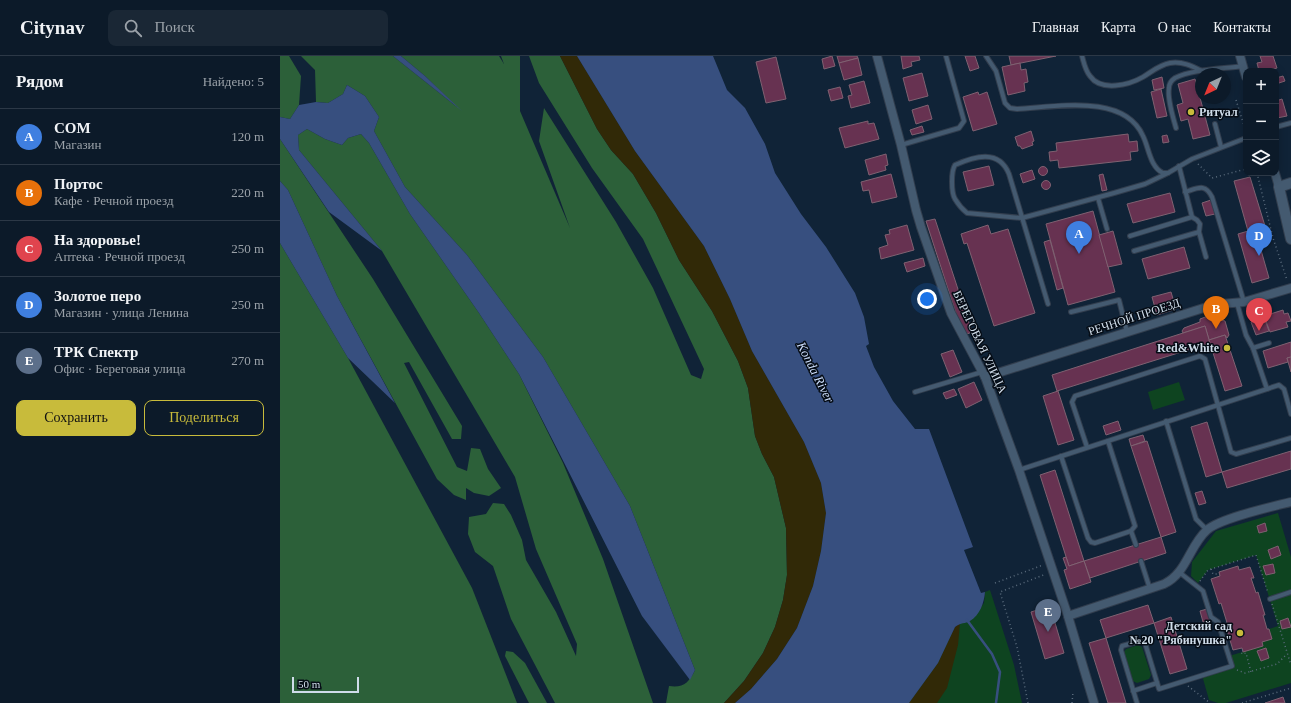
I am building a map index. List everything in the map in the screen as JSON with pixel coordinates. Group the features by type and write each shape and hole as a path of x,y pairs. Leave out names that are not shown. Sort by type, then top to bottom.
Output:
{"main road":[{"path":"1291,183 1279,186 1291,239"}],"street":[{"name":"БЕРЕГОВАЯ УЛИЦА","path":"877,56 902,145 916,210 923,234 951,313 984,375 1019,470 1068,616 1094,703"},
{"path":"1240,56 1243,66"},
{"path":"1276,176 1279,186"},
{"name":"РЕЧНОЙ ПРОЕЗД","path":"984,375 1210,306 1240,303 1291,288"},
{"path":"1068,616 1172,581 1180,572 1194,546 1213,525 1291,502"}],"lane":[{"path":"902,145 959,128 963,124 964,121 946,56"},
{"path":"986,56 996,71 1006,103 1010,108 1017,109 1076,106 1102,107 1114,110 1126,116 1136,125 1143,135 1155,166 1160,172 1168,173"},
{"path":"1082,56 1086,70 1090,77 1104,85 1119,85 1131,81 1144,76 1161,65 1170,63 1186,64 1195,68"},
{"path":"1230,68 1243,66"},
{"path":"1176,128 1168,95 1168,89 1174,78 1195,73"},
{"path":"1279,126 1291,123"},
{"path":"1215,124 1222,147"},
{"path":"1048,304 1022,218 1009,174 1007,169 998,160 989,156 984,156 955,165 952,172 953,193 962,209 967,213 1022,218 1145,184 1168,173 1192,158 1243,139"},
{"path":"1179,166 1192,217"},
{"path":"1186,192 1206,188 1212,197 1240,303 1246,335 1253,348 1267,389"},
{"path":"1098,198 1107,229"},
{"path":"1130,236 1192,217 1198,220 1200,224 1199,232 1206,257"},
{"path":"1134,251 1199,232"},
{"path":"1071,312 1119,300 1127,332"},
{"path":"1253,348 1269,343"},
{"path":"1087,447 1072,402 1075,396 1200,356 1205,359 1231,452 1236,454 1291,438"},
{"path":"915,392 984,375"},
{"path":"1019,470 1279,385 1284,389 1291,414"},
{"path":"1166,421 1196,519 1207,530"},
{"path":"1061,456 1088,538 1091,542 1095,543 1131,531 1135,526 1108,441"},
{"path":"1131,531 1136,545"},
{"path":"1141,561 1150,589"},
{"path":"1137,703 1120,650 1122,646 1140,641 1145,643 1159,689 1232,666 1218,622 1212,617 1203,591 1180,572"},
{"path":"1270,599 1291,592"},
{"path":"1133,691 1157,683"}],"path":[{"path":"1236,100 1243,122"},
{"path":"1192,158 1212,178 1243,170"},
{"path":"1258,176 1274,238 1291,288"},
{"path":"1196,585 1208,570 1256,555 1291,666"},
{"path":"995,583 1050,562"},
{"path":"1211,569 1213,574 1219,574"},
{"path":"1028,703 1017,647 1000,592 1053,571"},
{"path":"1243,650 1241,650 1242,654 1246,653 1251,672"},
{"path":"1232,666 1233,668 1244,673 1251,672 1277,664 1287,654"},
{"path":"1185,681 1186,685 1210,703"},
{"path":"1242,703 1291,688"},
{"path":"1072,703 1073,692"}],"green space":[{"path":"280,56 289,56 301,76 299,105 290,119 280,117"},
{"path":"301,56 393,56 457,107 425,76 401,56 499,56 504,64 501,56 520,56 520,111 570,228 539,141 544,108 616,222 653,288 691,375 701,379 704,369 643,239 592,168 539,83 529,56 560,56 597,129 611,150 633,174 656,213 679,260 712,311 738,361 748,388 755,436 762,454 774,477 786,528 787,575 783,600 775,627 763,653 744,681 724,703 666,703 669,686 685,684 695,670 630,506 543,357 467,255 405,187 374,131 379,117 365,96 347,85 343,94 328,103 316,102 315,70"},
{"path":"307,129 325,139 342,145 348,138 361,134 369,143 410,214 479,313 519,374 563,463 603,559 653,703 555,703 511,619 493,566 475,552 468,534 469,517 486,514 493,503 504,504 511,515 522,540 526,560 556,612 576,656 577,644 536,549 515,477 382,251 299,150 298,135"},
{"path":"280,139 373,279 462,426 461,439 452,439 409,362 404,363 457,467 467,471 471,448 480,449 488,469 501,488 489,496 474,493 466,488 466,500 454,495 437,479 337,296 288,190 280,181"},
{"path":"280,243 348,358 472,588 517,703 280,703"},
{"path":"1179,382 1185,400 1153,410 1148,392"},
{"path":"1278,513 1291,557 1291,683 1226,703 1218,703 1209,700 1202,675 1231,666 1229,656 1263,646 1262,642 1272,638 1269,629 1278,626 1256,555 1208,570 1198,583 1191,576 1192,562 1216,531"},
{"path":"990,590 1014,665 1022,703 909,703 938,663 951,635 960,623 969,622 984,603 985,592"},
{"path":"1138,645 1142,647 1151,675 1149,679 1137,683 1133,681 1124,652 1126,649"},
{"path":"506,651 513,652 525,663 547,703 529,703 505,656"}],"sand":[{"path":"560,56 577,56 635,151 704,246 730,299 752,351 804,442 821,483 826,513 821,551 813,586 797,628 777,659 751,689 735,703 724,703 744,681 763,653 775,627 783,600 787,575 786,528 774,477 762,454 755,436 748,388 738,361 712,311 679,260 656,213 633,174 611,150 597,129"},
{"path":"960,623 958,645 947,688 937,703 909,703 938,663 955,627"}],"water":[{"path":"393,56 401,56 425,76 462,111"},
{"name":"Konda River","path":"577,56 713,56 727,90 745,108 765,144 775,173 801,214 826,247 855,293 864,317 869,344 866,346 874,367 893,401 915,429 929,429 973,547 964,550 981,593 985,592 984,600 979,612 970,621 959,624 955,627 938,663 909,703 735,703 751,689 777,659 797,628 813,586 821,551 826,513 821,483 804,442 752,351 730,299 704,246 635,151"},
{"path":"347,85 365,96 379,117 374,131 405,187 467,255 543,357 630,506 695,670 690,680 642,616 519,374 479,313 410,214 369,143 361,134 348,138 342,145 325,139 307,129 298,135 299,150 382,251 329,212 280,139 280,117 290,119 299,105 316,102 328,103 343,94"},
{"path":"280,181 288,190 337,296 395,403 348,358 280,243"}],"building":[{"path":"832,56 835,66 824,69 822,59"},
{"path":"837,56 857,56 858,58 839,63"},
{"path":"901,56 919,56 920,60 911,62 912,66 903,69"},
{"path":"965,56 975,56 979,68 970,71"},
{"path":"1009,56 1056,56 1011,65"},
{"path":"1260,56 1273,56 1277,68 1258,68 1257,63 1262,62"},
{"path":"776,57 786,99 766,103 756,62"},
{"path":"858,58 862,75 844,80 839,63"},
{"path":"1020,63 1021,70 1026,69 1028,82 1024,83 1025,91 1008,95 1002,67"},
{"path":"922,73 928,96 909,101 903,78"},
{"path":"1283,76 1285,81 1279,83 1279,77"},
{"path":"1162,77 1164,88 1154,90 1152,80"},
{"name":"Ритуал","path":"1195,79 1195,104 1202,104 1210,135 1193,139 1188,119 1181,121 1177,105 1183,103 1178,84"},
{"path":"864,81 870,103 851,108 848,96 852,95 849,85"},
{"path":"840,87 843,98 831,101 828,90"},
{"path":"1161,89 1167,116 1157,118 1151,92"},
{"path":"978,92 979,95 987,92 997,124 973,131 963,97"},
{"path":"1282,99 1287,116 1279,118 1279,100"},
{"path":"928,105 932,119 916,124 912,110"},
{"path":"868,121 868,124 874,123 879,139 845,148 839,128"},
{"path":"922,126 924,132 912,135 910,130"},
{"path":"1031,131 1034,141 1032,142 1033,145 1022,149 1018,146 1015,137"},
{"path":"1128,134 1129,142 1137,141 1138,151 1130,152 1131,160 1059,168 1058,160 1050,161 1049,152 1057,151 1056,143"},
{"path":"1167,135 1169,142 1163,143 1162,136"},
{"path":"886,154 888,165 885,166 886,170 869,175 865,160"},
{"path":"989,166 994,185 968,191 963,172"},
{"path":"1043,166 1048,171 1043,176 1038,171"},
{"path":"1032,170 1035,179 1023,183 1020,174"},
{"path":"891,174 897,197 872,203 869,190 863,191 861,182"},
{"path":"1103,174 1107,190 1102,191 1099,175"},
{"path":"1250,177 1265,226 1248,231 1234,181"},
{"path":"1046,180 1051,185 1046,190 1041,185"},
{"path":"1170,193 1175,212 1133,223 1127,204"},
{"path":"1211,200 1215,214 1206,216 1202,203"},
{"path":"1093,211 1115,292 1068,305 1046,224"},
{"path":"935,219 972,332 967,334 960,326 926,221"},
{"path":"907,225 914,250 881,259 879,248 888,245 885,235 890,234 889,230"},
{"path":"988,225 991,234 1008,229 1035,313 994,326 967,243 964,244 961,234"},
{"path":"1255,229 1269,278 1252,283 1238,234"},
{"path":"1113,231 1122,264 1108,267 1099,235"},
{"path":"1050,240 1063,288 1057,290 1044,242"},
{"path":"1184,247 1190,268 1148,279 1142,259"},
{"path":"923,258 925,266 907,272 904,263"},
{"path":"1171,292 1176,309 1157,315 1152,297"},
{"path":"1283,310 1284,314 1288,313 1291,321 1286,322 1288,327 1270,332 1264,316"},
{"path":"1208,316 1225,321 1229,335 1227,338 1225,335 1209,340 1205,326 1183,333 1182,331 1184,328 1200,322 1200,319"},
{"path":"1264,317 1269,331 1256,335 1251,322"},
{"path":"1205,326 1210,343 1057,391 1052,375"},
{"path":"1225,335 1242,386 1225,391 1209,340"},
{"path":"1291,342 1291,357 1287,358 1288,362 1268,368 1263,351"},
{"path":"953,350 962,372 950,377 941,354"},
{"path":"1291,357 1291,372 1287,358"},
{"path":"974,382 982,400 966,408 958,389"},
{"path":"954,389 957,395 946,399 943,393"},
{"path":"1058,391 1074,440 1058,445 1043,396"},
{"path":"1118,421 1121,430 1106,435 1103,426"},
{"path":"1207,422 1222,472 1206,477 1191,427"},
{"path":"1143,435 1145,441 1131,446 1129,439"},
{"path":"1147,441 1176,532 1161,537 1131,446"},
{"path":"1291,451 1291,469 1227,488 1222,472"},
{"path":"1055,470 1084,561 1069,566 1040,475"},
{"path":"1202,491 1206,503 1199,505 1195,493"},
{"path":"1265,523 1267,531 1259,533 1257,526"},
{"path":"1161,537 1166,553 1090,578 1084,561"},
{"path":"1278,546 1281,555 1271,559 1268,550"},
{"path":"1066,557 1069,566 1084,561 1091,582 1070,589 1064,570 1067,569 1063,558"},
{"path":"1273,564 1275,573 1266,575 1263,566"},
{"path":"1238,566 1239,570 1250,567 1254,578 1251,578 1256,593 1258,592 1265,615 1263,615 1267,629 1269,629 1272,639 1262,642 1263,646 1243,652 1242,648 1233,650 1221,603 1219,604 1211,579 1220,576 1219,572"},
{"path":"1148,605 1154,623 1106,638 1100,620"},
{"path":"1050,606 1064,653 1045,659 1031,612"},
{"path":"1207,609 1210,620 1203,622 1200,611"},
{"path":"1171,617 1187,669 1170,674 1154,623"},
{"path":"1288,618 1291,627 1282,629 1280,621"},
{"path":"1106,638 1126,703 1108,703 1089,643"},
{"path":"1266,648 1269,658 1261,661 1257,651"},
{"path":"1283,697 1285,703 1265,703"}],"waterway":[{"path":"967,620 992,654 1000,672 996,703"}],"place":[{"name":"Ритуал","path":"1191,112"},
{"name":"СОМ","path":"1079,254"},
{"name":"Золотое перо","path":"1259,256"},
{"name":"Портос","path":"1216,329"},
{"name":"На здоровье!","path":"1259,331"},
{"name":"Red&White","path":"1227,348"},
{"name":"ТРК Спектр","path":"1048,632"},
{"name":"Детский сад №20 \"Рябинушка\"","path":"1240,633"}]}
